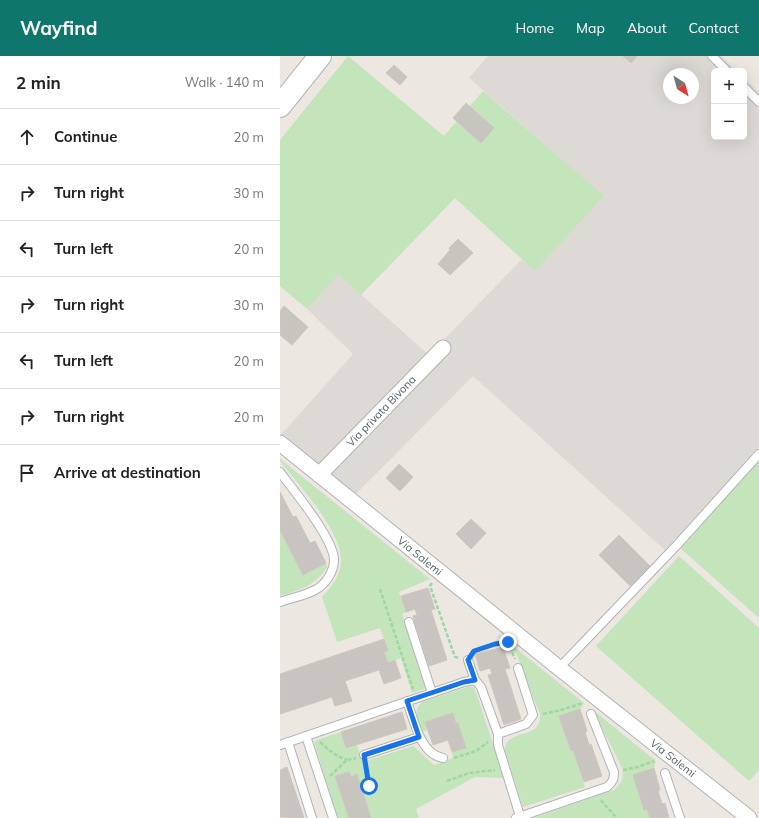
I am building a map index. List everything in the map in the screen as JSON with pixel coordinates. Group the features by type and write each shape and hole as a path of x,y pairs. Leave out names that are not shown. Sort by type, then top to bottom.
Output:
{"street":[{"path":"280,106 320,56"},
{"name":"Via privata Bivona","path":"319,475 443,348"},
{"name":"Via Salemi","path":"280,444 748,818"}],"lane":[{"path":"712,56 724,68"},
{"path":"747,90 759,102"},
{"path":"559,668 677,545 759,454"},
{"path":"280,472 314,518 328,542 334,560 332,570 326,581 316,590 280,602"},
{"path":"409,622 432,693"},
{"path":"468,660 475,680 481,687 498,734 498,745 518,817 611,784 614,778 614,772 591,714"},
{"path":"498,734 526,724 533,715 518,668"},
{"path":"312,818 284,744 407,701 464,682 475,680"},
{"path":"407,701 419,737 435,757 442,758"},
{"path":"306,736 333,818"},
{"path":"364,755 419,737"},
{"path":"665,773 680,818"}],"path":[{"path":"435,580 430,586 455,657 468,660 474,651 509,641 518,668"},
{"path":"380,589 416,698"},
{"path":"533,715 561,710 584,703"},
{"path":"442,758 454,758 476,751 498,734"},
{"path":"306,736 318,740 330,752 338,757 348,760"},
{"path":"321,780 328,778 348,760 364,755 369,786"},
{"path":"614,772 638,767 656,761"},
{"path":"447,781 469,773 505,769"},
{"path":"597,790 604,804 617,818"}],"shaded area":[{"path":"488,56 721,56 734,68 711,68 711,140 747,140 747,81 759,92 759,449 667,552 473,376 354,496 280,436 353,354 307,309 339,275 429,355 522,259 535,271 603,196 469,78"}],"green space":[{"path":"348,56 444,136 483,91 604,196 535,271 455,198 361,295 339,275 307,309 280,286 280,140"},
{"path":"759,456 759,618 679,547"},
{"path":"280,459 430,579 399,592 406,612 402,614 426,688 412,693 401,658 388,663 384,652 388,650 380,628 337,642 322,597 332,586 339,573 341,563 340,551 328,524"},
{"path":"280,530 303,575 326,563 327,567 312,583 301,589 280,596"},
{"path":"679,556 759,628 759,770 749,781 596,646"},
{"path":"513,646 584,703 580,709 559,716 571,751 573,750 585,787 523,807 505,751 507,744 511,739 530,732 535,728 539,723 540,714"},
{"path":"468,687 473,687 476,692 504,778 475,777 416,809 419,818 371,818 357,775 351,777 349,772 335,777 349,818 338,818 314,742 341,732 346,748 357,745 363,762 413,746 434,765 453,758 452,752 466,748 458,723 456,724 453,713 428,730 422,732 417,716 417,709 422,702"},
{"path":"594,711 656,761 654,768 633,775 644,810 647,809 650,818 533,818 614,790 620,783 623,770"}],"building":[{"path":"623,56 637,56 631,63"},
{"path":"394,65 407,77 400,85 386,73"},
{"path":"466,103 494,128 481,143 453,118"},
{"path":"458,239 473,253 450,275 438,264 450,250 449,248"},
{"path":"284,306 308,327 292,345 280,335 280,311"},
{"path":"399,464 413,477 400,491 386,478"},
{"path":"280,492 293,517 296,516 310,543 315,541 326,563 303,575 280,530"},
{"path":"471,519 486,533 471,549 456,534"},
{"path":"619,535 650,566 630,586 599,555"},
{"path":"428,588 435,609 431,610 447,660 429,666 413,616 417,615 415,609 406,612 401,596"},
{"path":"384,639 388,651 384,652 388,663 395,660 401,678 384,684 379,670 345,681 352,701 335,706 332,697 280,714 280,674"},
{"path":"503,647 510,668 505,669 521,719 504,725 488,675 492,674 490,668 480,671 475,654"},
{"path":"580,709 587,731 585,732 589,745 591,744 602,776 584,782 559,716"},
{"path":"402,712 407,729 346,748 341,732"},
{"path":"453,713 456,724 458,723 466,748 452,752 448,740 433,745 425,722"},
{"path":"287,767 304,818 280,817 280,770"},
{"path":"654,768 660,790 658,791 662,804 665,803 669,818 650,818 647,809 644,810 633,775"},
{"path":"349,772 351,777 357,774 371,818 349,818 335,776"}],"route":[{"path":"369,786 364,755 419,737 407,701 464,682 475,680 468,660 474,651 495,644 508,642"}]}
